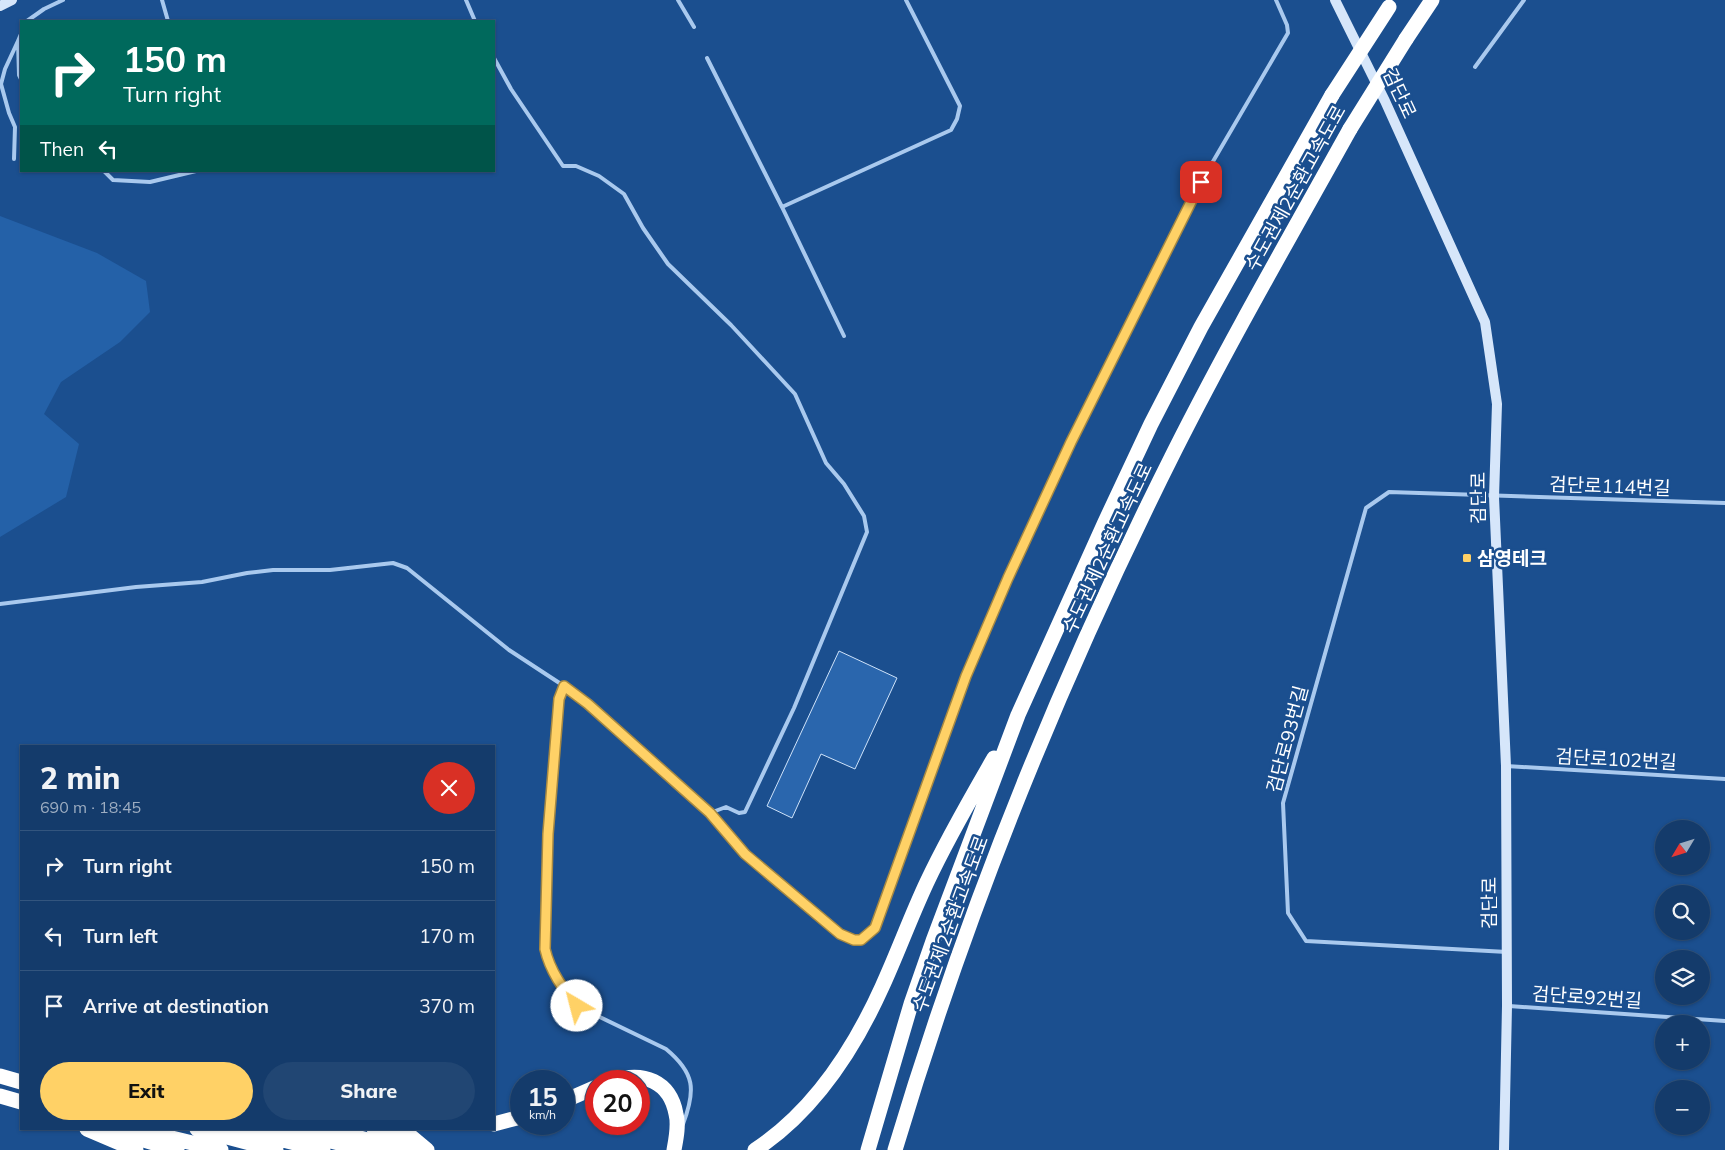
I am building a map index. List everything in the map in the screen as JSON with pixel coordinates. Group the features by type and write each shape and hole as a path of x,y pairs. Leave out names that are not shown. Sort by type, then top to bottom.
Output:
{"highway":[{"name":"수도권제2순환고속도로","path":"895,1150 935,1024 996,854 1075,663 1131,540 1176,448 1350,129 1432,0"},
{"name":"수도권제2순환고속도로","path":"868,1150 911,1004 1018,715 1151,424 1201,327 1332,95 1391,3"},
{"path":"755,1150 796,1116 843,1058 862,1028 927,883 963,812 1018,715"},
{"path":"0,1076 20,1082"},
{"path":"650,1079 662,1086 671,1098 677,1116 675,1145"},
{"path":"0,1096 20,1102"},
{"path":"495,1124 510,1120"},
{"path":"76,1130 110,1150"},
{"path":"89,1130 136,1150"},
{"path":"110,1130 177,1150"},
{"path":"139,1130 221,1150"},
{"path":"201,1130 276,1150"},
{"path":"243,1130 323,1150"},
{"path":"288,1130 366,1150"},
{"path":"332,1130 385,1145 395,1150"},
{"path":"379,1130 388,1132 414,1150"},
{"path":"403,1130 427,1150"}],"main road":[{"path":"0,6 12,0"},
{"name":"검단로","path":"1335,0 1385,101 1484,322 1497,404 1494,496 1506,766 1507,1006 1504,1150"}],"lane":[{"path":"28,20 44,9 63,0"},
{"path":"162,0 168,20"},
{"path":"466,0 475,20"},
{"path":"678,0 694,27"},
{"path":"782,207 950,130 957,119 960,106 906,0"},
{"path":"0,604 136,587 202,582 247,572 330,570 393,563 407,568 509,650 588,704 710,813 745,854 840,934 854,940 861,940 875,928 966,676 1071,442 1201,182 1288,33 1287,25 1276,0"},
{"path":"1475,67 1524,0"},
{"path":"14,159 15,127 9,114 2,84 5,68 20,36"},
{"path":"18,41 18,75 20,78"},
{"path":"707,58 844,336"},
{"path":"495,60 511,89 563,166 576,166 599,176 624,194 643,228 668,264 731,325 795,394 826,463 844,484 864,516 867,532 794,708 745,812 740,813 726,807 710,813"},
{"path":"105,172 112,180 150,182 192,172"},
{"name":"검단로93번길","path":"1494,496 1389,492 1366,508 1283,803 1288,913 1306,941 1506,952"},
{"name":"검단로114번길","path":"1494,496 1725,503"},
{"path":"564,686 559,699 548,834 545,949 547,959 560,984 577,1006 666,1049 677,1058 687,1072 692,1085 691,1104 675,1145"},
{"name":"검단로102번길","path":"1506,766 1725,779"},
{"name":"검단로92번길","path":"1507,1006 1725,1021"}],"shaded area":[{"path":"0,216 97,253 146,281 150,312 120,342 61,382 44,414 79,444 66,497 0,537"}],"building":[{"path":"839,651 897,678 855,769 821,754 792,818 767,806"}],"place":[{"name":"삼영테크","path":"1467,558"}],"route":[{"path":"577,1006 555,976 547,959 545,949 548,834 559,699 564,686 588,704 710,813 745,854 840,934 854,940 861,940 875,928 966,676 1016,561 1071,442 1201,182"}]}
